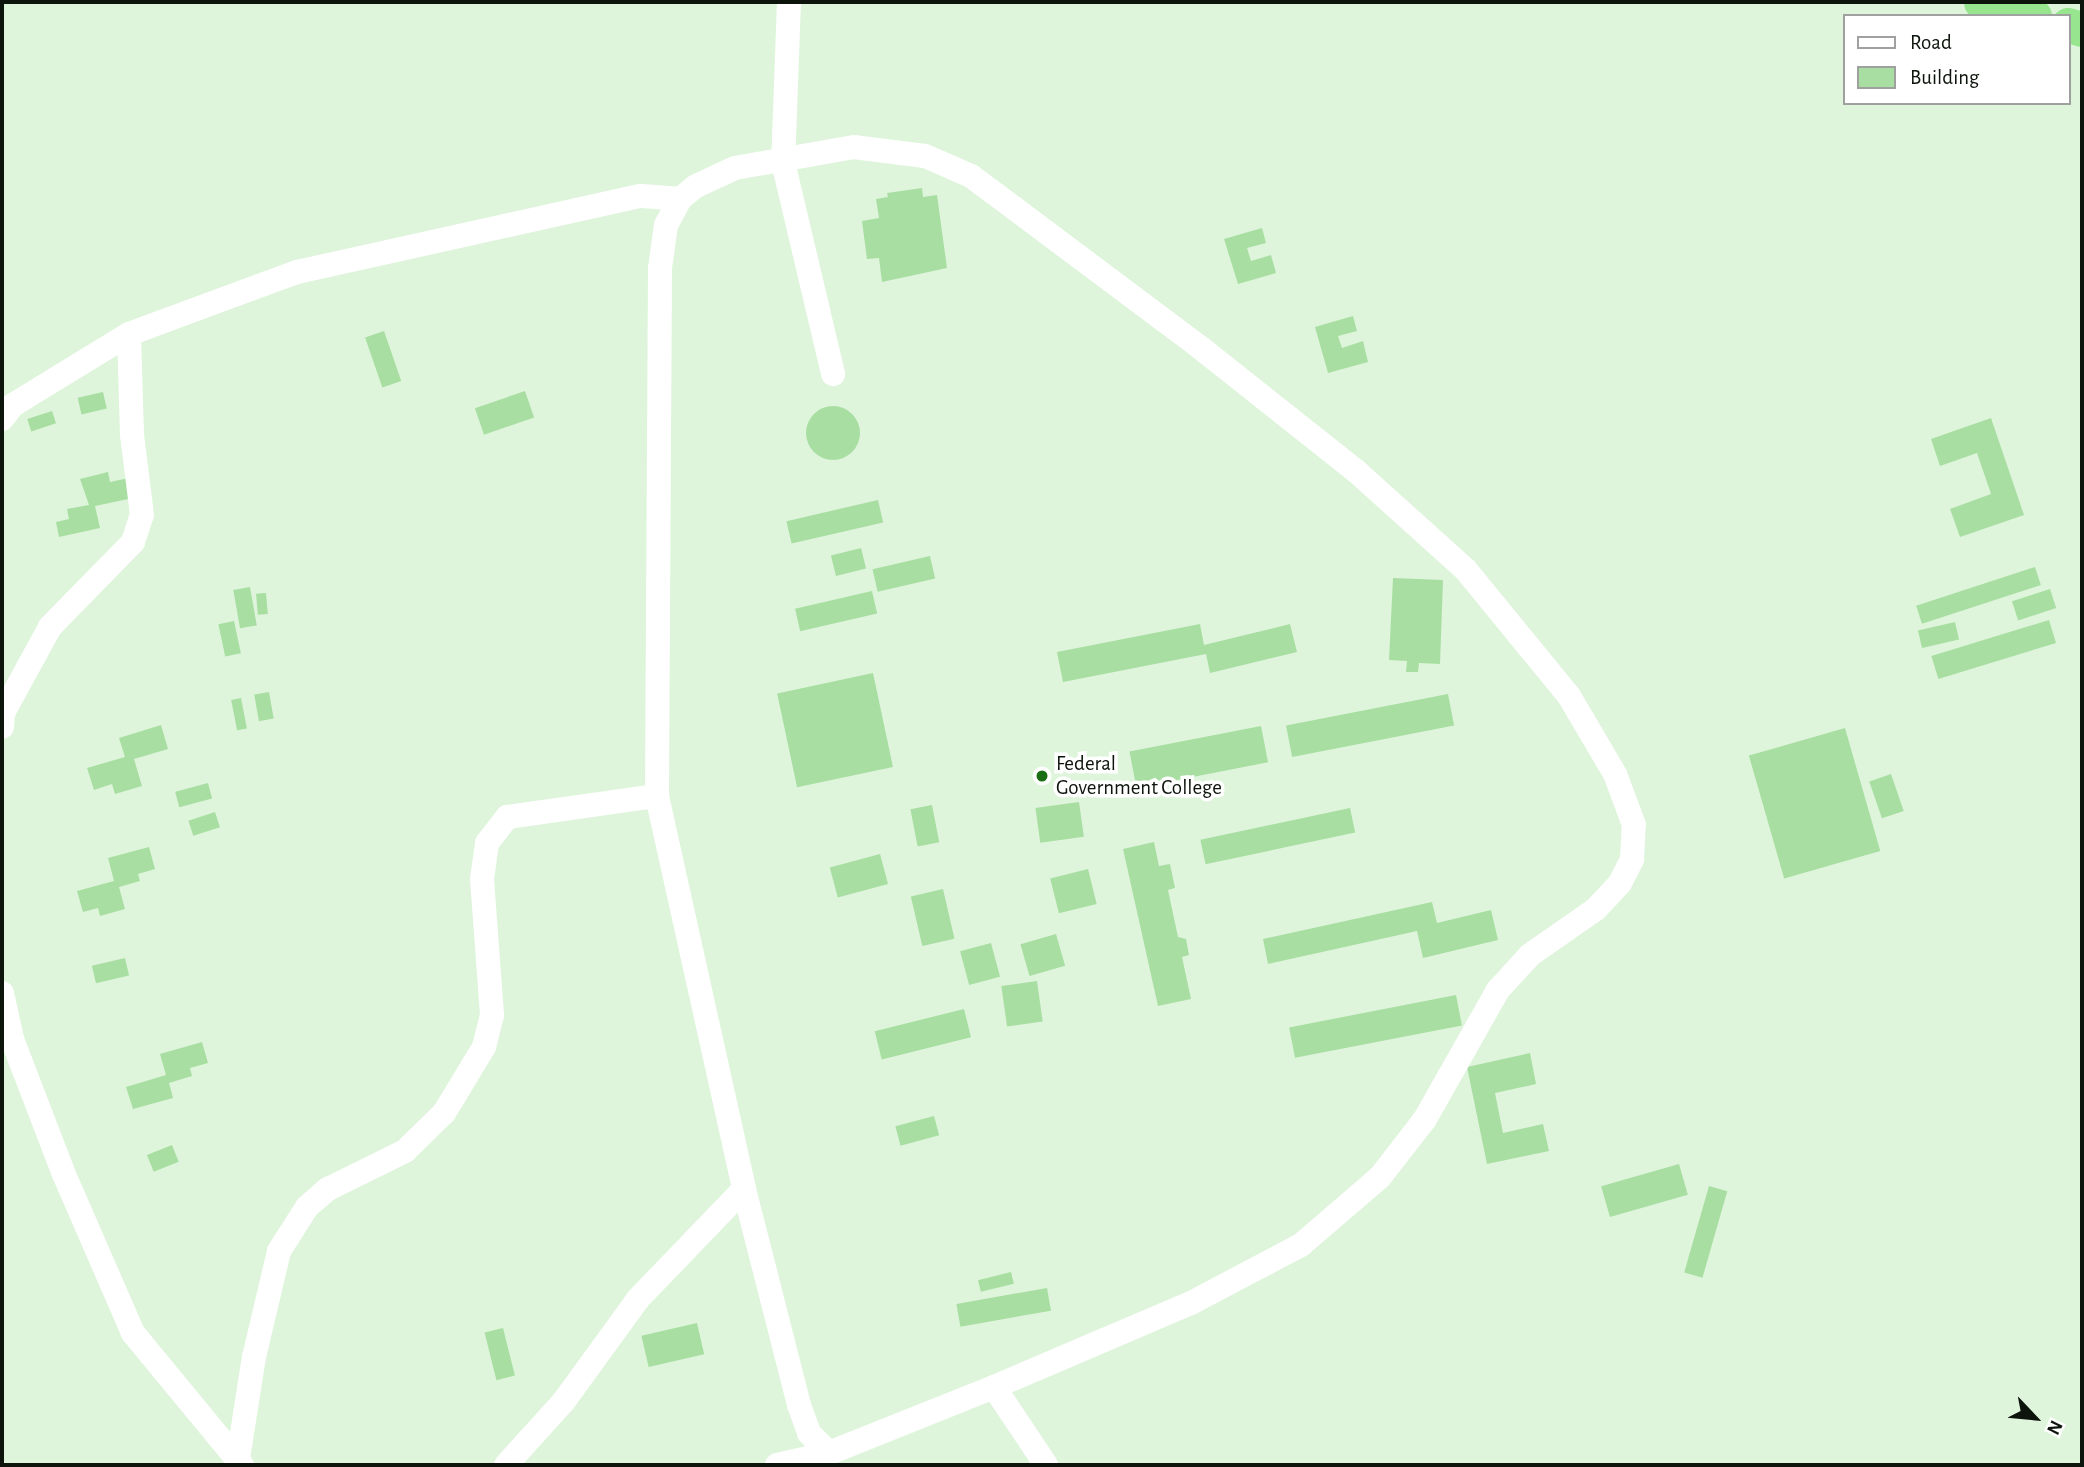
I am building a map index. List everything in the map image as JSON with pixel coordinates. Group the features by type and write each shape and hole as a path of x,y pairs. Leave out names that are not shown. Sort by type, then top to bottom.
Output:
{"highway":[{"path":"1980,2 2026,14"}],"street":[{"path":"789,2 783,162 833,374"},
{"path":"777,1465 829,1453 994,1387 1191,1303 1301,1245 1380,1177 1425,1119 1498,990 1530,955 1595,909 1620,883 1632,859 1634,825 1615,774 1569,696 1466,570 1356,471 1201,348 971,176 925,156 854,148 735,168 680,199 666,225 660,268 657,796 744,1189 799,1405 809,1433 829,1453"},
{"path":"2,419 13,405 129,334 297,272 641,196 680,199"},
{"path":"2,727 3,713 50,627 133,542 142,515 132,435 129,334"},
{"path":"238,1464 254,1356 279,1251 307,1207 328,1189 405,1151 444,1113 484,1047 492,1015 482,879 487,843 508,817 657,796"},
{"path":"2,993 12,1039 63,1172 133,1333 238,1464"},
{"path":"506,1465 564,1401 638,1299 744,1189"},
{"path":"994,1387 1046,1465"}],"building":[{"path":"922,188 923,197 937,195 947,268 882,282 879,258 867,259 862,221 879,218 876,199 888,197 887,193"},
{"path":"1262,228 1266,243 1247,248 1251,261 1271,255 1276,273 1238,284 1224,239"},
{"path":"1353,316 1357,331 1338,336 1342,348 1363,341 1368,362 1328,373 1315,327"},
{"path":"384,331 401,381 382,388 365,338"},
{"path":"525,391 534,417 484,435 475,408"},
{"path":"103,392 107,409 81,414 78,398"},
{"path":"833,406 852,414 860,433 852,452 833,460 814,452 806,433 814,414"},
{"path":"52,411 56,423 31,431 27,419"},
{"path":"1991,418 2024,515 1960,537 1950,509 1991,494 1977,453 1940,466 1931,439"},
{"path":"108,472 110,482 129,478 133,498 95,506 100,528 59,537 56,522 69,519 67,509 89,505 80,479"},
{"path":"878,500 883,522 792,544 786,521"},
{"path":"861,548 866,568 836,576 831,555"},
{"path":"930,556 935,578 878,592 873,569"},
{"path":"2035,567 2041,585 1922,624 1916,606"},
{"path":"1393,578 1443,580 1440,664 1419,663 1418,672 1406,672 1407,661 1389,660"},
{"path":"250,587 257,625 240,628 233,590"},
{"path":"2050,589 2056,608 2018,620 2012,601"},
{"path":"872,591 877,613 800,631 795,609"},
{"path":"266,593 268,614 258,615 256,594"},
{"path":"2049,620 2056,643 1938,679 1931,656"},
{"path":"234,621 241,653 225,657 218,624"},
{"path":"1955,622 1959,640 1922,648 1918,631"},
{"path":"1200,624 1204,645 1290,624 1297,652 1210,673 1206,654 1063,682 1057,652"},
{"path":"873,673 893,767 797,787 777,693"},
{"path":"269,692 274,719 259,721 254,695"},
{"path":"1448,694 1454,725 1292,757 1286,725"},
{"path":"241,698 247,728 237,730 231,700"},
{"path":"161,725 168,749 134,759 142,786 115,794 112,784 94,790 87,768 125,757 119,738"},
{"path":"1261,726 1268,762 1137,788 1129,752"},
{"path":"1845,728 1880,851 1784,879 1749,756"},
{"path":"1891,774 1904,811 1882,818 1869,781"},
{"path":"208,783 212,798 179,807 175,792"},
{"path":"1079,802 1084,837 1040,843 1035,808"},
{"path":"932,805 939,842 918,846 910,809"},
{"path":"1350,808 1355,832 1206,864 1200,840"},
{"path":"215,812 220,827 193,836 188,821"},
{"path":"1154,842 1159,866 1170,864 1175,888 1168,890 1178,937 1186,939 1189,955 1182,957 1191,999 1158,1006 1123,849"},
{"path":"149,847 155,869 138,874 140,881 119,887 125,909 100,916 98,908 83,912 77,891 114,881 108,858"},
{"path":"880,854 888,884 838,897 830,867"},
{"path":"1088,869 1097,904 1059,913 1050,878"},
{"path":"943,889 954,939 922,946 911,896"},
{"path":"1432,902 1437,923 1491,910 1498,940 1423,958 1417,931 1268,964 1263,939"},
{"path":"1056,934 1065,966 1030,976 1020,944"},
{"path":"991,943 1000,977 969,985 960,951"},
{"path":"125,958 129,976 96,983 92,966"},
{"path":"1037,981 1043,1022 1007,1027 1001,986"},
{"path":"1456,995 1462,1025 1295,1058 1289,1027"},
{"path":"964,1009 971,1037 882,1059 875,1031"},
{"path":"202,1042 208,1063 190,1068 192,1076 169,1083 173,1098 133,1109 126,1087 166,1075 160,1054"},
{"path":"1530,1053 1536,1084 1495,1093 1503,1133 1543,1124 1549,1151 1487,1164 1467,1067"},
{"path":"934,1116 939,1135 901,1146 895,1126"},
{"path":"172,1145 179,1162 154,1172 147,1155"},
{"path":"1679,1164 1688,1195 1610,1217 1601,1186"},
{"path":"1709,1186 1727,1191 1702,1278 1684,1273"},
{"path":"1011,1272 1014,1284 981,1292 978,1280"},
{"path":"1047,1288 1051,1311 960,1327 956,1304"},
{"path":"697,1323 704,1354 649,1367 641,1336"},
{"path":"503,1328 515,1376 496,1380 485,1333"}],"place":[{"name":"Federal Government College","path":"1042,776"}]}
